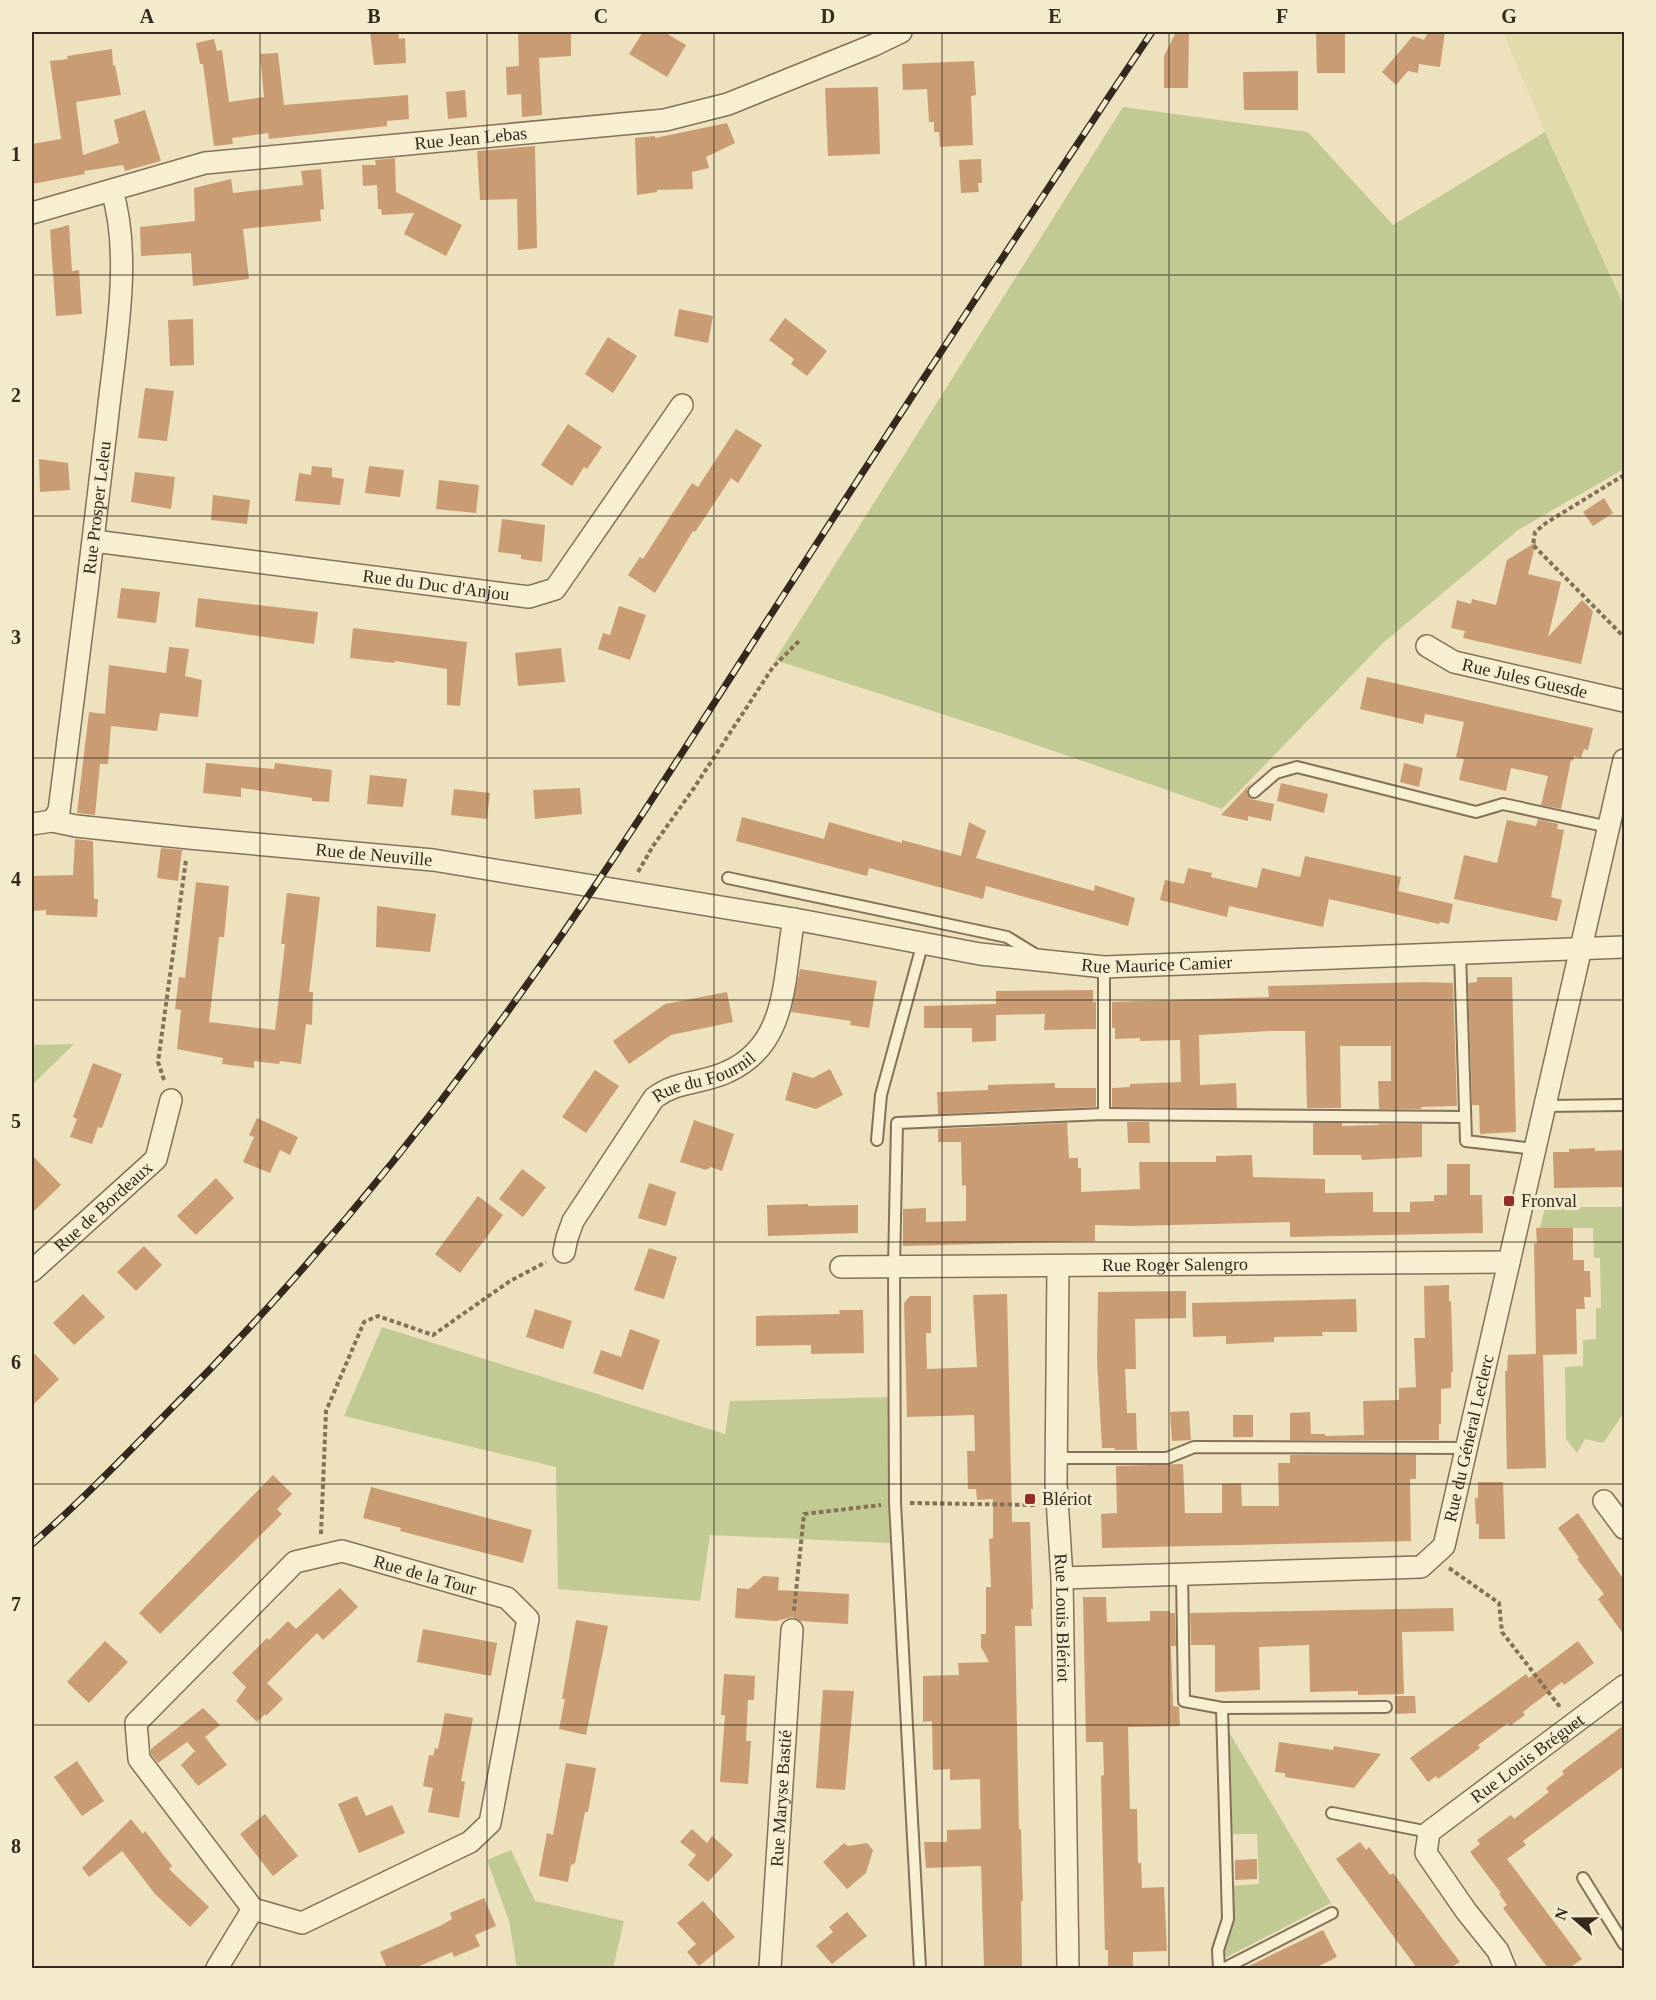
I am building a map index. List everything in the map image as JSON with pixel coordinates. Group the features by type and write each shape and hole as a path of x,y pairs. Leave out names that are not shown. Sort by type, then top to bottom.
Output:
{"street":[{"name":"Rue Jean Lebas","path":"32,213 205,163 664,120 728,105 901,32"},
{"name":"Rue Prosper Leleu","path":"42,823 59,811 122,285 118,210 112,191"},
{"name":"Rue du Duc d'Anjou","path":"93,541 529,597 555,589 682,405"},
{"name":"Rue Jules Guesde","path":"1427,646 1454,662 1624,701"},
{"name":"Rue du Général Leclerc","path":"1432,1557 1444,1546 1624,760"},
{"name":"Rue de Neuville","path":"42,823 433,860 692,903"},
{"name":"Rue Maurice Camier","path":"692,903 794,919 980,954 1104,966 1624,947"},
{"name":"Rue du Fournil","path":"564,1252 573,1221 654,1098 678,1085 727,1072 745,1061 761,1047 779,1013 794,919"},
{"name":"Rue de Bordeaux","path":"32,1271 156,1159 171,1100"},
{"name":"Rue Roger Salengro","path":"841,1267 1509,1262"},
{"name":"Rue Louis Blériot","path":"1059,1267 1056,1505 1062,1578 1068,1968"},
{"path":"1604,1501 1624,1528"},
{"name":"Rue de la Tour","path":"342,1551 507,1598 528,1619 490,1823 470,1842 302,1923 253,1909 139,1760 136,1723 295,1562 320,1556 342,1551"},
{"path":"1062,1578 1421,1567 1432,1557"},
{"name":"Rue Maryse Bastié","path":"770,1968 792,1630"},
{"name":"Rue Louis Bréguet","path":"1429,1832 1624,1686"},
{"path":"1429,1832 1426,1853 1466,1911 1498,1951 1505,1968"},
{"path":"217,1968 253,1909"}],"lane":[{"path":"1254,792 1276,773 1297,767 1476,812 1503,804 1609,827"},
{"path":"728,878 1007,937 1046,960"},
{"path":"877,1140 881,1095 923,942"},
{"path":"1460,953 1466,1141 1535,1149"},
{"path":"1104,966 1104,1114"},
{"path":"1545,1106 1624,1105"},
{"path":"920,1968 895,1503 894,1266 897,1123 1104,1114 1465,1117"},
{"path":"1057,1458 1167,1458 1194,1447 1466,1448"},
{"path":"1182,1573 1184,1701 1222,1708 1386,1707"},
{"path":"1219,1968 1218,1950 1228,1919 1222,1708"},
{"path":"1332,1813 1429,1832"},
{"path":"1582,1878 1624,1944"},
{"path":"1224,1968 1332,1913"}],"path":[{"path":"1624,475 1546,523 1535,532 1533,545 1624,637"},
{"path":"636,894 638,873 653,846 773,667 799,641"},
{"path":"171,1100 158,1062 189,838"},
{"path":"320,1556 326,1411 364,1322 378,1316 433,1335 510,1281 564,1252"},
{"path":"1432,1557 1498,1603 1502,1632 1574,1724"}],"shaded area":[{"path":"1503,32 1624,32 1623,307 1545,132"}],"green space":[{"path":"1123,107 1308,132 1393,225 1545,132 1624,306 1624,469 1518,530 1383,643 1222,809 1007,735 775,660"},
{"path":"74,1044 32,1085 32,1045"},
{"path":"1545,1207 1624,1207 1624,1413 1603,1443 1585,1439 1577,1453 1566,1439 1565,1367 1583,1366 1583,1340 1596,1339 1596,1308 1601,1308 1600,1258 1594,1258 1593,1228 1540,1228"},
{"path":"382,1327 725,1434 730,1401 890,1397 890,1543 710,1535 700,1601 558,1589 556,1467 344,1416"},
{"path":"1226,1727 1331,1903 1227,1957 1222,1952 1230,1886 1259,1884 1257,1834 1229,1834"},
{"path":"511,1850 535,1901 624,1921 613,1968 517,1968 509,1921 487,1860"}],"building":[{"path":"370,32 398,32 399,39 405,38 406,63 374,65"},
{"path":"518,32 571,32 571,56 539,58 542,115 522,117 521,94 507,95 506,67 519,66"},
{"path":"643,32 664,32 686,45 667,77 629,54"},
{"path":"1176,32 1189,32 1188,88 1164,88 1164,56"},
{"path":"1316,32 1345,32 1345,73 1317,73"},
{"path":"1428,32 1445,32 1440,67 1419,64 1418,73 1408,71 1396,85 1382,72 1413,36 1424,40"},
{"path":"214,39 217,51 222,50 229,102 264,97 260,54 278,53 284,105 408,95 409,119 387,121 387,126 269,139 268,133 232,138 233,144 214,146 203,64 200,64 196,43"},
{"path":"112,49 113,66 115,65 121,95 76,102 83,155 119,143 114,120 145,110 161,161 125,171 123,165 84,171 85,174 32,184 32,144 61,139 50,61"},
{"path":"974,61 976,95 971,96 973,145 940,147 939,132 934,132 934,122 929,122 927,89 903,90 902,64"},
{"path":"1298,71 1298,110 1244,110 1243,72"},
{"path":"878,87 880,154 828,156 825,88"},
{"path":"465,90 467,117 448,119 446,92"},
{"path":"727,123 735,143 706,157 709,168 692,172 693,189 657,190 657,192 637,195 635,138 655,136 655,138"},
{"path":"535,146 537,248 518,250 517,199 480,200 477,151"},
{"path":"395,158 396,192 462,225 446,256 404,234 414,213 382,215 381,209 378,209 377,185 363,186 362,165 376,165 375,160"},
{"path":"981,159 982,183 978,183 979,192 961,193 959,160"},
{"path":"321,169 324,209 320,210 321,221 243,229 249,279 193,286 191,253 141,256 140,227 195,221 194,188 231,179 233,193 303,185 301,171"},
{"path":"69,225 72,271 79,270 82,314 56,316 50,230"},
{"path":"679,309 713,316 708,343 674,336"},
{"path":"785,318 827,351 807,376 791,364 794,359 769,340"},
{"path":"193,319 194,365 170,366 168,320"},
{"path":"608,337 637,356 613,393 585,374"},
{"path":"145,388 174,391 167,441 138,438"},
{"path":"568,424 602,447 587,469 584,467 572,486 541,465"},
{"path":"736,429 762,445 738,483 731,478 695,532 693,531 655,593 628,575 640,557 643,559 692,483 698,487"},
{"path":"39,459 68,463 70,490 40,492"},
{"path":"312,466 332,468 332,477 344,479 340,505 295,501 299,473 311,475"},
{"path":"369,466 404,470 400,497 365,493"},
{"path":"135,472 175,477 171,509 131,502"},
{"path":"439,480 479,485 476,513 436,509"},
{"path":"213,495 250,500 247,524 211,520"},
{"path":"1604,498 1613,513 1593,526 1583,512"},
{"path":"502,519 545,525 542,562 521,559 521,555 498,552"},
{"path":"1536,542 1528,574 1561,582 1548,637 1582,600 1593,611 1581,664 1463,638 1465,631 1451,628 1457,600 1471,604 1472,599 1496,605 1507,560"},
{"path":"121,588 160,592 156,623 117,618"},
{"path":"198,598 318,612 314,644 195,627"},
{"path":"619,606 646,615 630,660 598,649 603,633 610,635"},
{"path":"353,628 467,642 460,706 447,705 447,669 395,661 395,663 350,658"},
{"path":"169,647 189,649 185,676 202,680 198,717 160,713 157,731 111,726 108,764 100,764 95,815 77,813 89,712 105,714 109,665 166,673"},
{"path":"561,648 565,682 518,686 515,653"},
{"path":"1367,677 1593,728 1588,750 1584,749 1581,758 1574,756 1573,761 1571,760 1561,809 1541,805 1548,776 1511,768 1506,791 1459,780 1464,759 1456,757 1464,722 1425,714 1423,724 1360,709"},
{"path":"206,763 274,769 275,763 332,770 329,802 241,788 241,797 203,793"},
{"path":"1404,763 1423,768 1419,787 1400,782"},
{"path":"370,775 407,779 403,807 367,804"},
{"path":"1253,781 1247,789 1247,794 1251,799 1274,804 1271,821 1248,816 1248,821 1221,815"},
{"path":"1281,783 1328,794 1324,813 1277,801"},
{"path":"580,788 582,814 535,819 533,790"},
{"path":"454,789 490,793 487,819 451,815"},
{"path":"742,817 824,839 829,822 902,843 902,840 961,856 969,822 986,831 976,858 1094,891 1095,885 1135,898 1128,926 986,886 983,899 869,868 867,876 736,841"},
{"path":"1538,819 1558,824 1557,829 1564,830 1551,897 1562,900 1557,921 1454,899 1464,855 1497,863 1507,820 1536,826"},
{"path":"75,839 93,841 94,899 98,899 97,917 46,915 46,910 32,911 32,876 73,875"},
{"path":"161,848 182,850 178,881 157,878"},
{"path":"1305,856 1401,877 1398,891 1453,904 1449,924 1440,922 1439,924 1329,899 1323,927 1229,906 1227,917 1160,900 1165,880 1184,884 1188,868 1212,873 1211,877 1257,888 1262,868 1300,877"},
{"path":"196,882 229,886 224,937 219,937 209,1022 275,1030 285,944 281,944 287,893 320,897 309,992 313,992 312,1025 306,1024 301,1064 254,1061 254,1068 222,1064 223,1058 177,1049 181,1010 175,1009 179,977 185,978"},
{"path":"377,906 436,914 430,952 376,947"},
{"path":"800,969 877,981 869,1028 850,1025 851,1021 791,1012"},
{"path":"1477,977 1512,977 1516,1132 1480,1134 1479,1105 1472,1105 1468,983 1477,982"},
{"path":"1453,983 1457,1106 1379,1109 1378,1081 1391,1081 1391,1046 1340,1046 1341,1108 1307,1108 1305,1031 1270,1031 1199,1035 1200,1085 1236,1083 1237,1108 1112,1107 1112,1088 1130,1087 1130,1084 1181,1082 1180,1040 1115,1039 1115,1028 1112,1028 1112,1002 1269,997 1268,986"},
{"path":"1093,990 1093,1002 1096,1002 1096,1029 1044,1030 1045,1014 996,1015 996,991"},
{"path":"727,992 733,1022 671,1035 629,1064 613,1041 665,1004"},
{"path":"996,1004 996,1041 972,1042 972,1028 924,1028 924,1006"},
{"path":"93,1063 122,1074 102,1128 98,1127 92,1144 70,1137 77,1119 73,1117"},
{"path":"830,1069 843,1095 816,1109 785,1100 793,1072 813,1078"},
{"path":"595,1070 619,1086 586,1133 562,1117"},
{"path":"1055,1083 1055,1088 1096,1088 1096,1107 938,1114 937,1092 988,1090 988,1085"},
{"path":"257,1118 298,1137 290,1155 280,1150 270,1173 243,1162 254,1137 249,1135"},
{"path":"694,1120 734,1134 722,1171 711,1167 706,1170 680,1162"},
{"path":"1127,1122 1149,1122 1150,1143 1128,1143"},
{"path":"1067,1123 1069,1158 1078,1158 1078,1168 1081,1168 1081,1192 1140,1189 1139,1162 1216,1162 1216,1156 1252,1155 1253,1177 1325,1179 1325,1193 1373,1192 1373,1212 1410,1212 1410,1202 1434,1201 1434,1195 1447,1195 1447,1164 1470,1164 1470,1195 1482,1195 1483,1233 1290,1237 1290,1222 1095,1225 1095,1241 903,1246 903,1209 926,1208 926,1222 966,1221 966,1185 962,1186 961,1142 938,1142 938,1129"},
{"path":"1313,1123 1342,1123 1342,1126 1422,1124 1422,1157 1362,1160 1361,1155 1313,1155"},
{"path":"1595,1148 1595,1151 1624,1150 1624,1187 1554,1188 1553,1152"},
{"path":"32,1155 61,1185 32,1213"},
{"path":"522,1169 546,1187 523,1217 499,1199"},
{"path":"216,1178 234,1198 196,1235 177,1216"},
{"path":"649,1183 676,1192 666,1226 638,1218"},
{"path":"478,1196 503,1215 460,1273 435,1254"},
{"path":"808,1204 808,1206 858,1205 858,1233 768,1236 767,1205"},
{"path":"1536,1228 1573,1228 1573,1260 1584,1260 1584,1271 1590,1271 1591,1297 1584,1297 1585,1309 1576,1309 1577,1354 1543,1355 1546,1468 1507,1469 1505,1371 1507,1371 1508,1355 1536,1354 1534,1244 1537,1243"},
{"path":"144,1246 162,1265 136,1291 117,1272"},
{"path":"649,1248 677,1257 664,1299 634,1290"},
{"path":"1449,1285 1453,1372 1451,1372 1451,1388 1441,1389 1439,1440 1290,1440 1290,1413 1310,1412 1311,1434 1364,1435 1363,1401 1399,1400 1399,1388 1416,1387 1414,1338 1425,1338 1424,1286"},
{"path":"1186,1291 1186,1318 1135,1319 1136,1369 1125,1369 1127,1413 1136,1413 1137,1450 1102,1448 1097,1360 1098,1292"},
{"path":"83,1294 105,1317 74,1345 53,1323"},
{"path":"1007,1294 1012,1522 1030,1522 1033,1609 1031,1609 1032,1626 1015,1626 1019,1829 1021,1829 1023,1901 1021,1901 1022,1968 984,1968 981,1866 926,1868 924,1842 947,1842 947,1830 981,1829 980,1779 950,1780 950,1769 933,1770 932,1721 923,1722 923,1676 959,1675 958,1663 989,1662 981,1647 981,1634 986,1634 986,1587 991,1587 989,1539 993,1538 993,1499 977,1500 976,1489 968,1489 967,1451 975,1451 974,1415 907,1417 904,1303 910,1296 931,1296 931,1333 926,1333 927,1369 977,1367 973,1295"},
{"path":"1356,1299 1357,1332 1322,1332 1323,1336 1274,1337 1274,1342 1226,1344 1226,1336 1193,1337 1192,1303"},
{"path":"535,1309 572,1321 563,1349 526,1337"},
{"path":"839,1310 863,1310 864,1353 811,1354 811,1345 756,1346 756,1316 840,1314"},
{"path":"630,1329 660,1340 643,1390 593,1373 601,1350 621,1357"},
{"path":"32,1351 59,1379 32,1406"},
{"path":"1189,1411 1191,1440 1172,1441 1170,1412"},
{"path":"1233,1415 1253,1415 1253,1437 1233,1437"},
{"path":"1290,1455 1416,1455 1416,1479 1410,1479 1411,1541 1102,1548 1101,1514 1117,1513 1116,1466 1183,1464 1185,1513 1222,1513 1222,1484 1241,1483 1242,1506 1279,1506 1278,1463 1290,1463"},
{"path":"273,1475 292,1494 277,1509 282,1514 160,1634 139,1613"},
{"path":"1478,1482 1503,1482 1505,1539 1479,1539 1475,1498 1478,1498"},
{"path":"371,1487 532,1530 523,1563 400,1531 401,1528 363,1518"},
{"path":"1578,1513 1624,1580 1624,1635 1598,1599 1604,1594 1577,1559 1579,1558 1558,1528"},
{"path":"763,1576 779,1577 778,1590 849,1594 848,1624 800,1621 792,1617 776,1621 735,1618 737,1588 749,1589"},
{"path":"340,1588 358,1607 323,1640 317,1633 267,1683 283,1699 257,1722 236,1701 246,1687 232,1673 267,1638 269,1640 288,1621 296,1629"},
{"path":"1083,1597 1106,1597 1107,1622 1150,1621 1150,1611 1175,1613 1176,1646 1171,1646 1173,1706 1179,1707 1180,1726 1128,1727 1130,1809 1137,1809 1138,1863 1141,1863 1142,1888 1164,1887 1167,1951 1133,1952 1133,1968 1108,1968 1108,1950 1105,1950 1101,1776 1104,1775 1103,1742 1086,1742"},
{"path":"1453,1608 1454,1631 1402,1632 1404,1694 1358,1695 1358,1691 1310,1692 1309,1645 1259,1647 1260,1690 1215,1692 1215,1645 1191,1645 1190,1613"},
{"path":"576,1620 608,1626 586,1735 559,1729"},
{"path":"423,1629 497,1643 491,1676 417,1662"},
{"path":"105,1641 128,1662 89,1703 67,1682"},
{"path":"1578,1641 1594,1663 1564,1685 1562,1682 1523,1712 1525,1715 1510,1726 1508,1723 1478,1745 1480,1748 1438,1779 1436,1776 1428,1782 1410,1758 1526,1674 1529,1678"},
{"path":"724,1674 755,1676 754,1700 748,1700 746,1741 751,1741 748,1784 720,1782 725,1715 721,1715"},
{"path":"823,1690 854,1691 845,1790 816,1788"},
{"path":"1395,1696 1415,1696 1416,1713 1395,1714"},
{"path":"203,1708 220,1725 205,1737 227,1765 198,1786 181,1765 195,1751 187,1742 158,1763 151,1754 151,1749"},
{"path":"445,1713 473,1718 461,1781 465,1782 459,1818 428,1812 433,1788 423,1786 429,1755 433,1756 435,1748 438,1749"},
{"path":"1624,1725 1624,1766 1523,1841 1526,1845 1507,1859 1582,1959 1569,1968 1548,1968 1503,1908 1507,1905 1499,1894 1501,1893 1470,1852 1480,1844 1477,1840 1511,1815 1514,1819 1549,1792 1546,1788 1564,1774 1562,1771"},
{"path":"1279,1742 1333,1750 1334,1746 1381,1754 1354,1788 1285,1777 1285,1773 1275,1772"},
{"path":"77,1761 104,1801 82,1816 54,1777"},
{"path":"566,1763 596,1768 588,1812 585,1812 575,1863 571,1865 568,1882 539,1876 547,1833 553,1835"},
{"path":"357,1796 366,1816 392,1805 405,1833 359,1853 338,1804"},
{"path":"265,1814 298,1856 273,1876 240,1834"},
{"path":"131,1819 143,1834 145,1831 172,1866 169,1869 209,1907 190,1927 155,1894 122,1851 89,1877 82,1868"},
{"path":"692,1829 707,1843 712,1836 733,1855 708,1882 688,1865 696,1855 680,1842"},
{"path":"1360,1842 1366,1850 1369,1847 1390,1875 1393,1873 1460,1962 1450,1968 1417,1968 1336,1859"},
{"path":"844,1843 848,1846 867,1843 873,1850 866,1873 847,1889 823,1862"},
{"path":"1257,1859 1257,1879 1235,1880 1235,1860"},
{"path":"484,1898 496,1926 475,1935 480,1946 454,1957 452,1952 415,1968 387,1968 380,1952 440,1926 452,1919 450,1913"},
{"path":"703,1901 735,1937 699,1966 687,1952 696,1944 677,1923"},
{"path":"847,1912 867,1936 832,1964 816,1946 833,1932 829,1927"},
{"path":"1323,1930 1337,1957 1315,1968 1245,1968"}],"railway":[{"path":"32,1544 82,1499 204,1375 288,1285 369,1191 483,1045 556,943 626,839 956,329 1152,32"}],"place":[{"name":"Fronval","path":"1509,1201"},
{"name":"Blériot","path":"1030,1499"}]}
